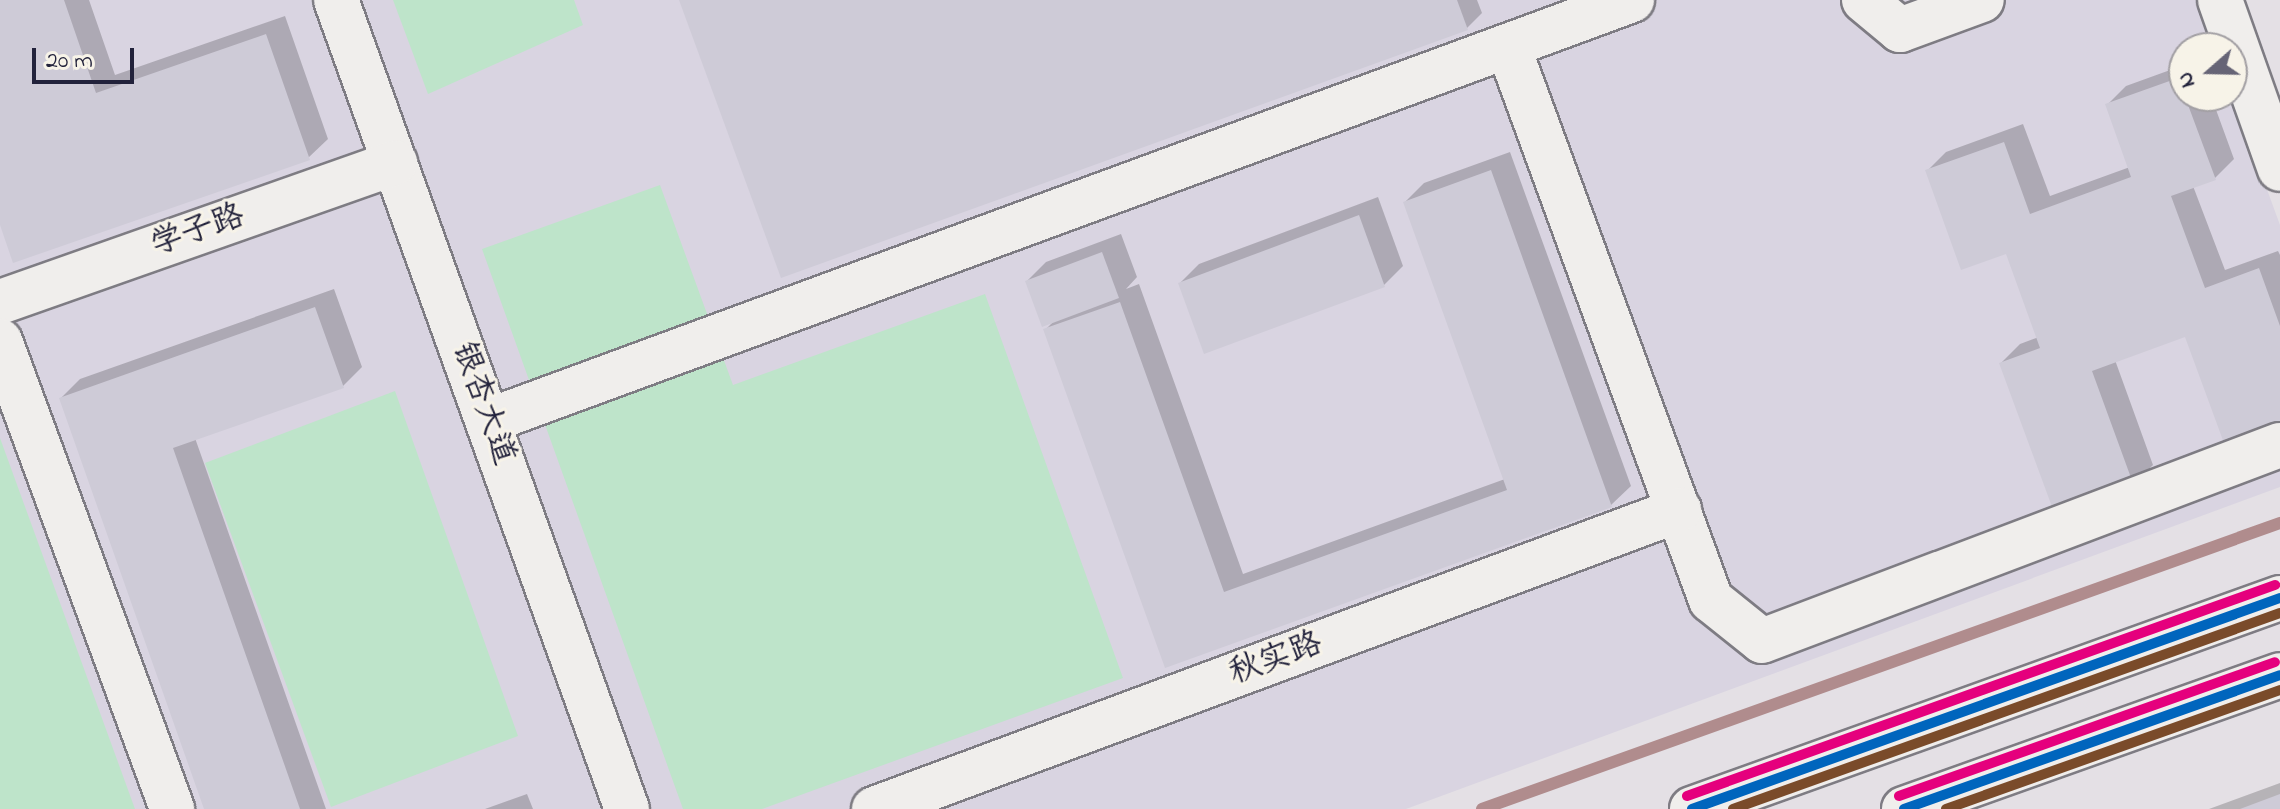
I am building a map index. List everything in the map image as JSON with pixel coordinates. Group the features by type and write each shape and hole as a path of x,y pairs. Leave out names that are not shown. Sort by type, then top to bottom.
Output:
{"street":[{"name":"银杏大道","path":"336,0 627,809"},
{"path":"488,421 1632,0"},
{"path":"1864,0 1900,30 1982,0"},
{"path":"2220,0 2280,169"},
{"path":"1508,46 1711,600 1762,641 2280,445"},
{"name":"学子路","path":"0,302 395,163"},
{"path":"0,341 172,809"},
{"name":"秋实路","path":"874,809 1679,510"},
{"path":"1692,809 2280,598"},
{"path":"1904,809 2280,675"}],"shaded area":[{"path":"0,0 2198,0 2209,32 2168,32 2168,112 2239,112 2280,225 2280,487 1406,809 0,809"}],"green space":[{"path":"393,0 574,0 583,25 428,94"},
{"path":"660,185 733,385 985,294 1123,678 762,809 683,809 482,249"},
{"path":"395,391 518,736 331,807 205,463"},
{"path":"0,438 135,809 0,809"}],"building":[{"path":"0,0 64,0 96,93 266,34 310,160 13,263 0,225"},
{"path":"679,0 1457,0 1468,30 781,278"},
{"path":"2168,82 2168,112 2191,112 2216,180 2171,196 2205,288 2259,268 2280,326 2280,435 2228,454 2185,337 2092,371 2134,486 2055,515 1999,363 2040,348 2006,254 1961,270 1925,170 2004,142 2030,214 2131,177 2105,104"},
{"path":"1491,170 1612,507 1165,668 1043,329 1120,302 1224,592 1507,490 1403,202"},
{"path":"1359,215 1385,287 1204,354 1178,283"},
{"path":"1102,252 1119,298 1042,327 1025,281"},
{"path":"315,307 344,388 173,448 300,809 204,809 59,398"},
{"path":"2280,794 2280,809 2240,809"}],"transit line":[{"path":"1482,809 2280,523"},
{"path":"1687,796 2275,585"},
{"path":"1692,809 2280,598"},
{"path":"1733,809 2280,613"},
{"path":"1899,796 2275,662"},
{"path":"1904,809 2280,675"},
{"path":"1946,809 2280,690"}]}
